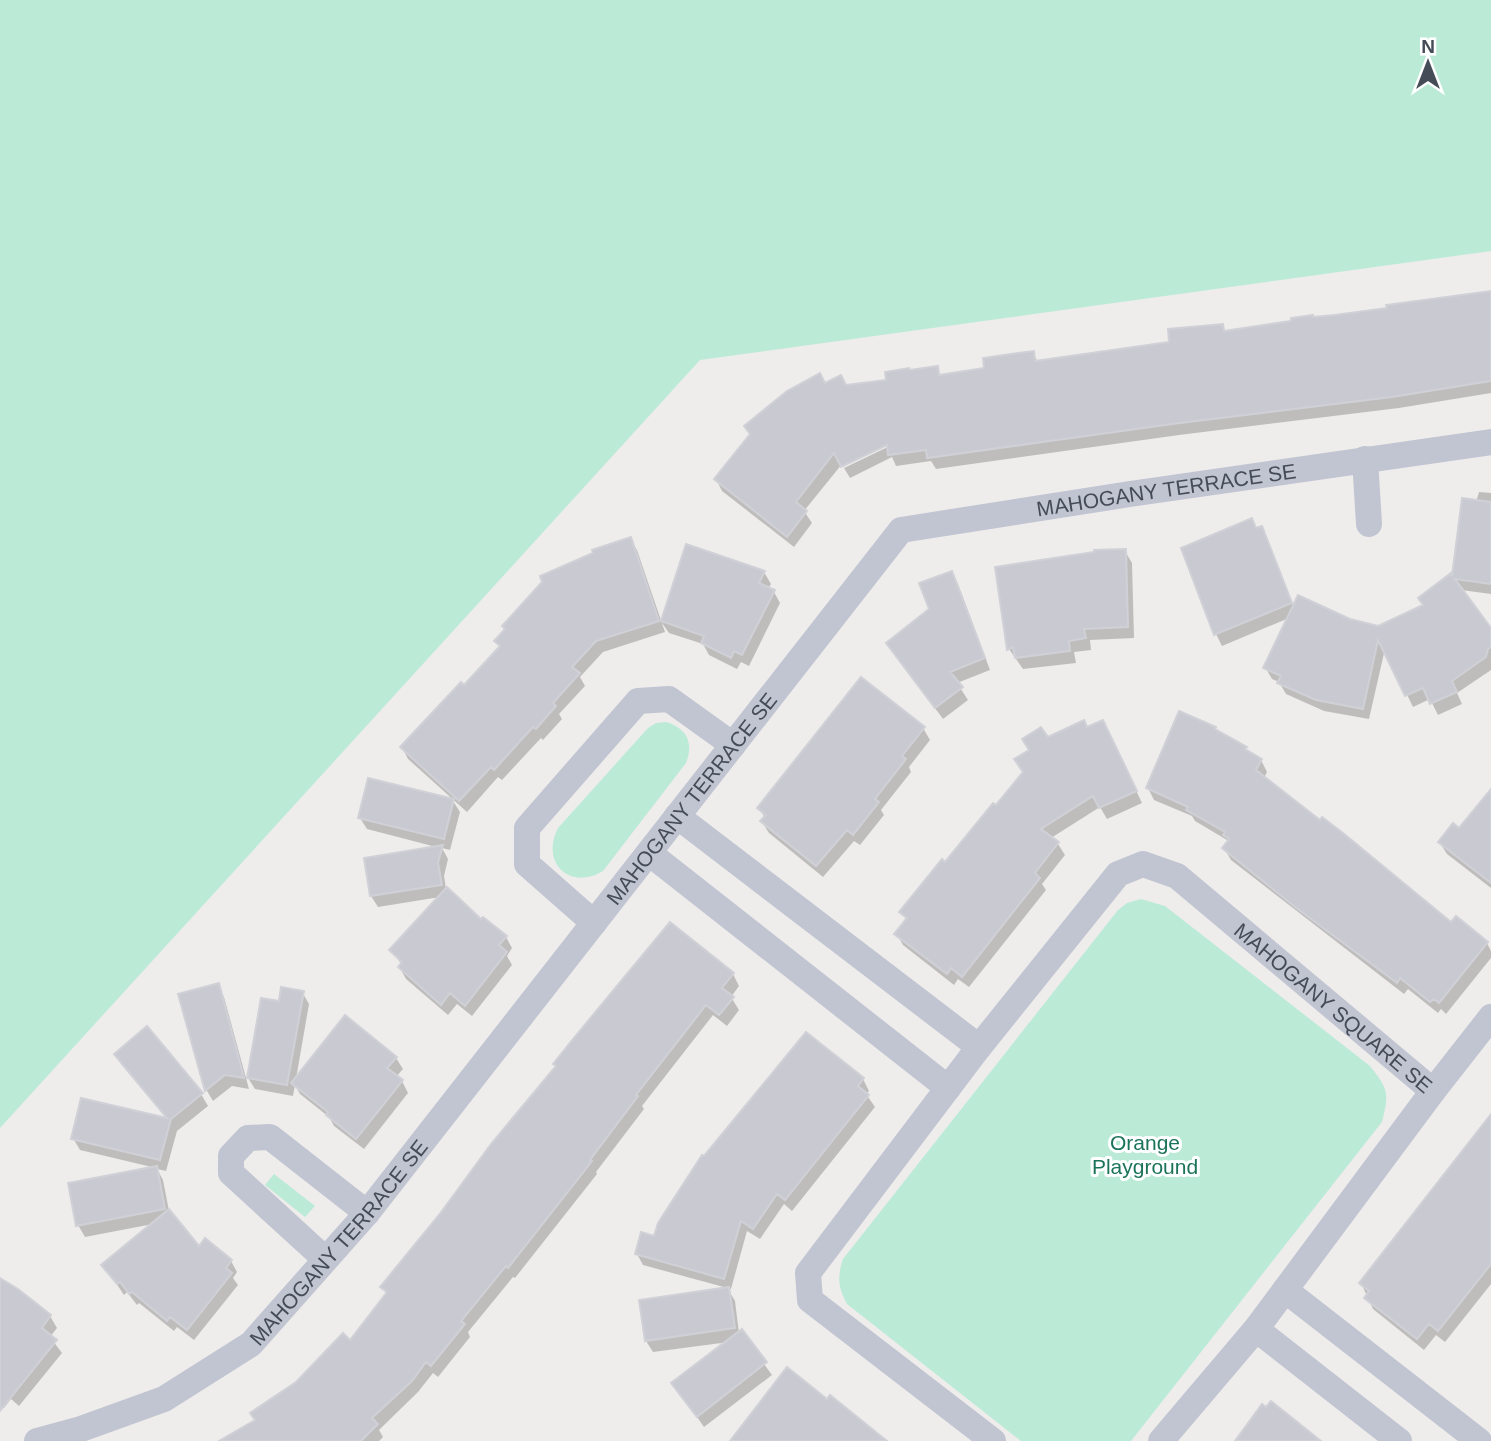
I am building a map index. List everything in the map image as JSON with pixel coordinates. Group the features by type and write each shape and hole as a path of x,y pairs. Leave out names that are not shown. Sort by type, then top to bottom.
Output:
{"street":[{"name":"MAHOGANY TERRACE SE","path":"37,1441 81,1429 164,1399 251,1344 367,1213 901,530 1491,442"},
{"path":"1366,460 1369,524"},
{"path":"594,923 527,864 527,828 638,701 669,699 733,745"},
{"path":"677,816 979,1047"},
{"path":"649,853 948,1088"},
{"name":"MAHOGANY SQUARE SE","path":"993,1441 810,1300 808,1273 979,1047 1118,874 1143,864 1177,876 1433,1091 1256,1329 1161,1441"},
{"path":"1433,1091 1491,1017"},
{"path":"325,1259 231,1173 231,1156 248,1138 270,1137 367,1213"},
{"path":"1285,1290 1479,1441"},
{"path":"1256,1329 1399,1441"}],"green space":[{"path":"0,0 1491,0 1491,251 700,360 0,1128"},
{"path":"666,722 679,728 687,737 689,749 686,763 603,871 580,878 561,870 553,852 553,841 558,828 648,728 656,723"},
{"name":"Orange Playground","path":"1141,899 1165,906 1370,1066 1386,1092 1382,1122 1131,1441 1021,1441 847,1304 839,1282 841,1265 843,1259 1118,910 1127,903"},
{"path":"274,1174 315,1206 305,1217 265,1185"}],"building":[{"path":"1491,291 1491,381 1392,397 927,458 926,450 888,455 887,445 841,467 834,453 796,502 807,511 787,537 714,479 750,434 744,426 787,391 820,373 825,383 841,375 846,385 886,380 885,372 909,368 938,366 939,375 984,368 983,358 1034,351 1035,361 1169,342 1168,329 1223,324 1224,331 1291,321 1291,318 1387,308 1386,305"},
{"path":"1462,498 1491,502 1491,584 1455,579 1491,628 1491,647 1486,657 1452,681 1457,692 1430,704 1423,688 1405,696 1378,640 1363,709 1316,700 1277,683 1281,676 1263,668 1298,595 1350,619 1378,626 1423,605 1418,598 1451,573 1452,576"},
{"path":"1252,518 1256,528 1262,526 1292,603 1214,635 1181,548"},
{"path":"631,537 659,621 596,641 572,667 580,673 553,703 556,706 536,729 533,727 494,770 491,767 459,801 400,747 461,682 464,685 500,646 494,641 505,629 502,626 542,582 540,576 593,553 592,550"},
{"path":"686,544 765,571 759,583 775,590 742,655 734,651 731,658 701,643 704,636 661,621"},
{"path":"1126,549 1128,627 1084,629 1086,638 1069,641 1070,651 1015,658 1013,647 1007,650 995,567 1094,550"},
{"path":"952,571 985,658 950,672 963,687 935,708 886,643 929,609 919,583"},
{"path":"861,677 925,727 902,756 906,759 875,799 879,802 853,835 847,830 816,866 760,821 766,815 757,808"},
{"path":"1179,711 1216,727 1215,729 1247,747 1245,749 1262,759 1256,770 1320,820 1322,817 1343,833 1451,922 1456,916 1488,942 1439,1003 1434,999 1430,1002 1400,978 1397,983 1295,907 1222,848 1229,839 1223,835 1225,832 1186,810 1188,807 1146,788"},
{"path":"1084,720 1087,727 1103,720 1137,791 1099,808 1093,796 1041,829 1059,842 1035,873 1040,878 962,977 951,968 947,974 894,934 907,918 899,912 942,859 945,862 993,803 996,805 1023,772 1014,759 1029,750 1022,739 1041,727 1048,737"},
{"path":"368,778 454,799 444,839 358,818"},
{"path":"1491,789 1491,883 1438,842 1453,823 1459,828"},
{"path":"443,845 438,863 442,885 370,896 364,858"},
{"path":"447,887 481,919 483,917 507,936 499,945 507,952 465,1006 450,993 441,1005 398,967 402,962 389,950"},
{"path":"670,922 734,973 722,988 734,997 719,1015 706,1005 636,1095 638,1096 590,1160 592,1161 508,1268 506,1266 461,1321 465,1324 431,1366 426,1362 412,1381 372,1418 378,1424 361,1441 219,1441 255,1420 250,1413 296,1382 343,1333 350,1340 387,1292 380,1287 439,1215 491,1144 556,1066 553,1064"},
{"path":"219,983 244,1078 225,1075 205,1091 178,994"},
{"path":"281,987 304,991 287,1085 247,1078 261,998 279,1001"},
{"path":"345,1015 397,1057 387,1068 403,1080 356,1139 326,1115 328,1112 291,1083"},
{"path":"147,1026 203,1093 171,1119 160,1160 71,1139 81,1098 167,1118 114,1054"},
{"path":"806,1032 864,1078 858,1086 869,1095 785,1200 777,1194 753,1229 741,1221 724,1279 635,1254 641,1232 654,1236 658,1223 702,1155 704,1156"},
{"path":"1491,1114 1491,1264 1438,1331 1429,1324 1417,1339 1364,1298 1369,1291 1359,1283"},
{"path":"157,1166 165,1209 76,1226 68,1183"},
{"path":"169,1209 199,1246 205,1238 232,1260 226,1268 232,1273 187,1330 170,1317 167,1321 132,1292 129,1294 101,1265"},
{"path":"0,1278 51,1315 42,1328 57,1340 0,1411"},
{"path":"729,1287 735,1328 645,1341 639,1300"},
{"path":"742,1329 767,1362 697,1417 671,1383"},
{"path":"787,1367 827,1399 830,1395 887,1441 730,1441"},
{"path":"1271,1401 1321,1441 1235,1441 1262,1404 1266,1407"}]}
